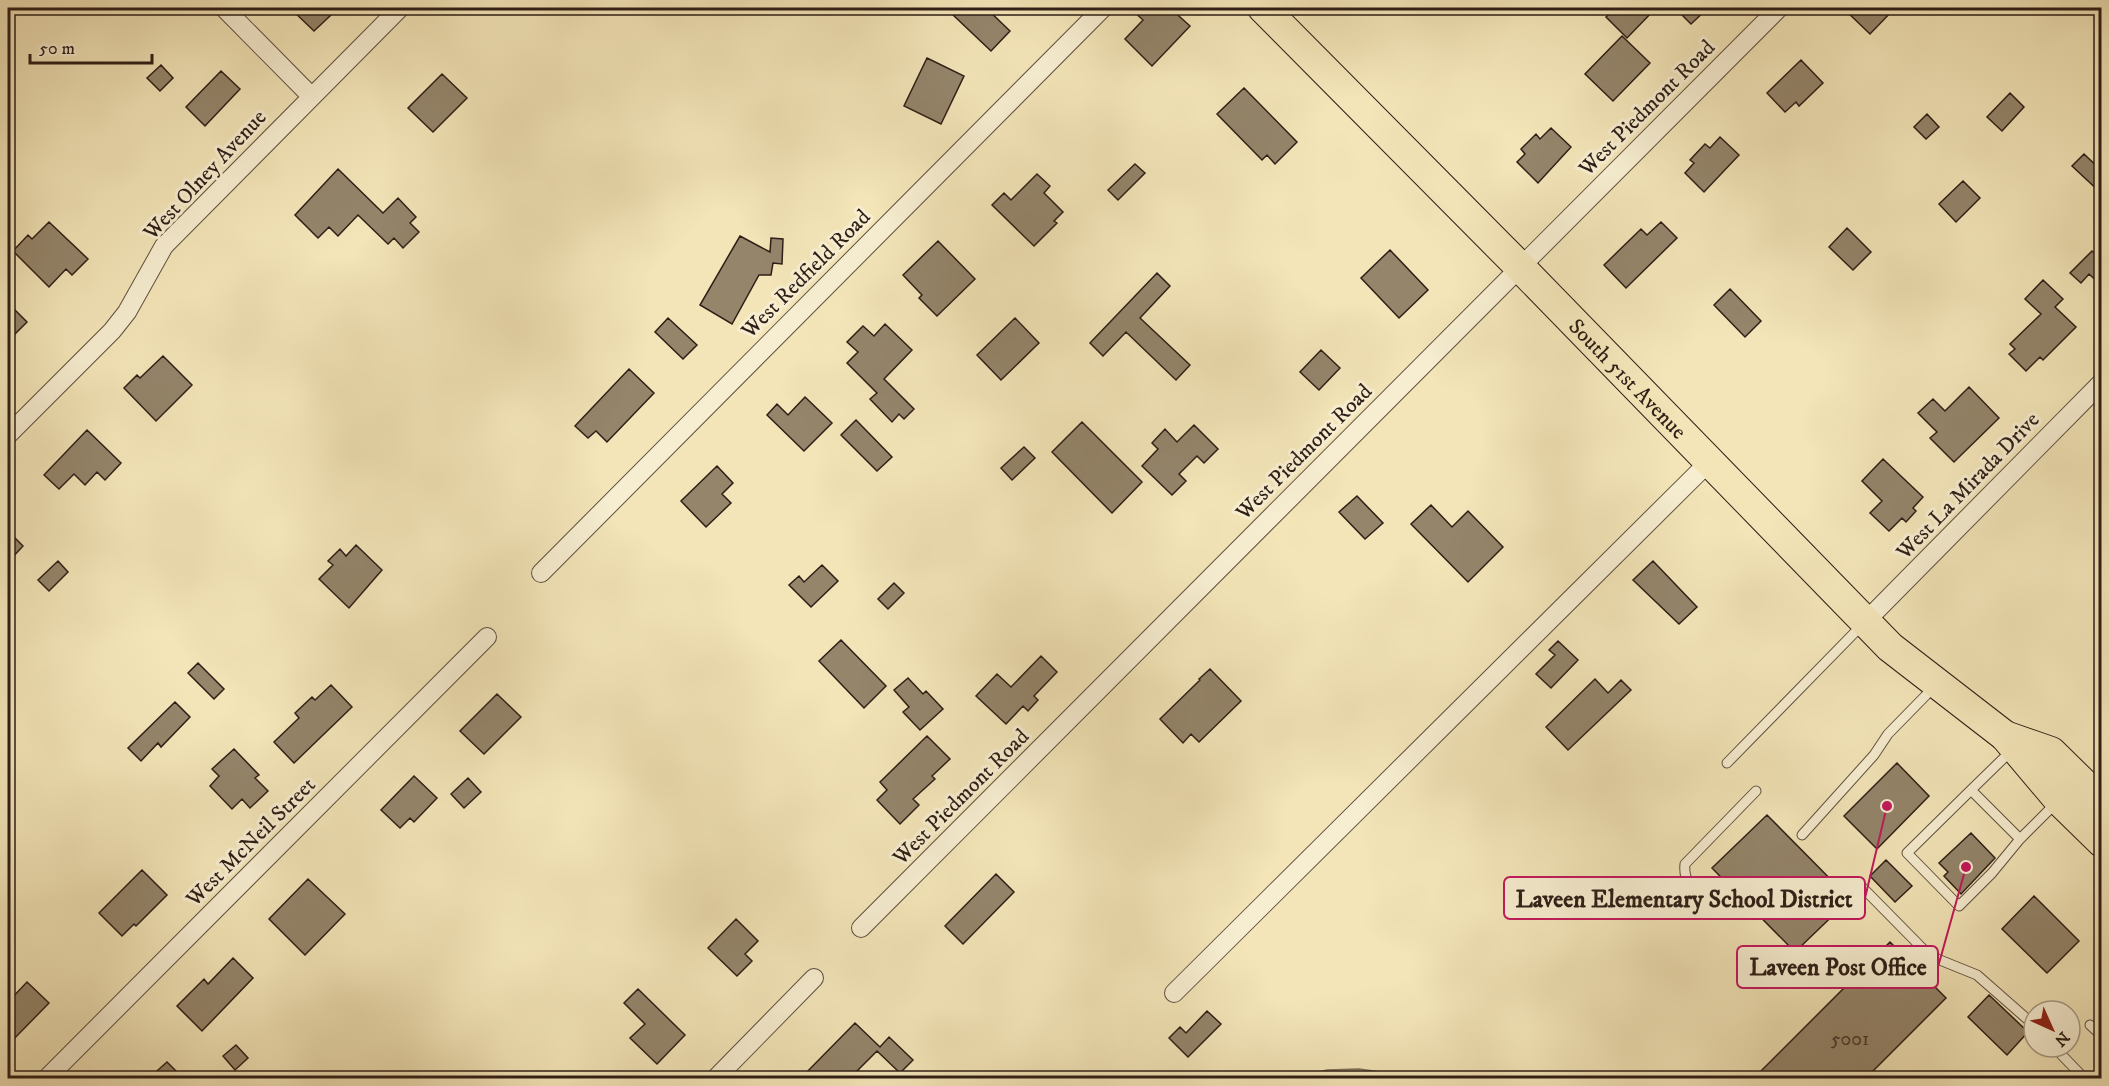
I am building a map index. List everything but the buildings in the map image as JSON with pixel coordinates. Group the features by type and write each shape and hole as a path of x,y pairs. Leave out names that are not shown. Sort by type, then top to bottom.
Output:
{"main road":[{"name":"South 51st Avenue","path":"1263,8 1520,267 1890,647 2010,742 2059,800 2102,842"},
{"name":"South 51st Avenue","path":"2010,742 2051,752 2102,802"}],"street":[{"path":"224,8 311,96"},
{"name":"West Olney Avenue","path":"8,435 112,331 127,312 164,246 400,8"},
{"name":"West Redfield Road","path":"541,573 1103,8"},
{"name":"West Piedmont Road","path":"861,928 1779,8"},
{"name":"West La Mirada Drive","path":"1865,622 2102,382"},
{"path":"1174,993 1709,462"},
{"name":"West McNeil Street","path":"47,1078 487,637"},
{"path":"716,1078 814,978"}],"lane":[{"path":"1726,763 1865,622"},
{"path":"1802,835 1874,755 1888,734 1937,684"},
{"path":"2010,742 1971,790 1907,853 1959,906 2059,800"},
{"path":"1971,790 2020,839"},
{"path":"1705,901 1694,892 1688,883 1684,874 1685,864 1756,791"},
{"path":"1859,884 1930,956 1977,975 2022,1014"},
{"path":"2090,1025 2102,1036"},
{"path":"2066,1059 2084,1078"}],"shaded area":[{"path":"1359,1069 1395,1074 1404,1078 1296,1078 1327,1070"}],"place":[{"name":"Laveen Elementary School District","path":"1887,806"},
{"name":"Laveen Post Office","path":"1966,867"}]}
